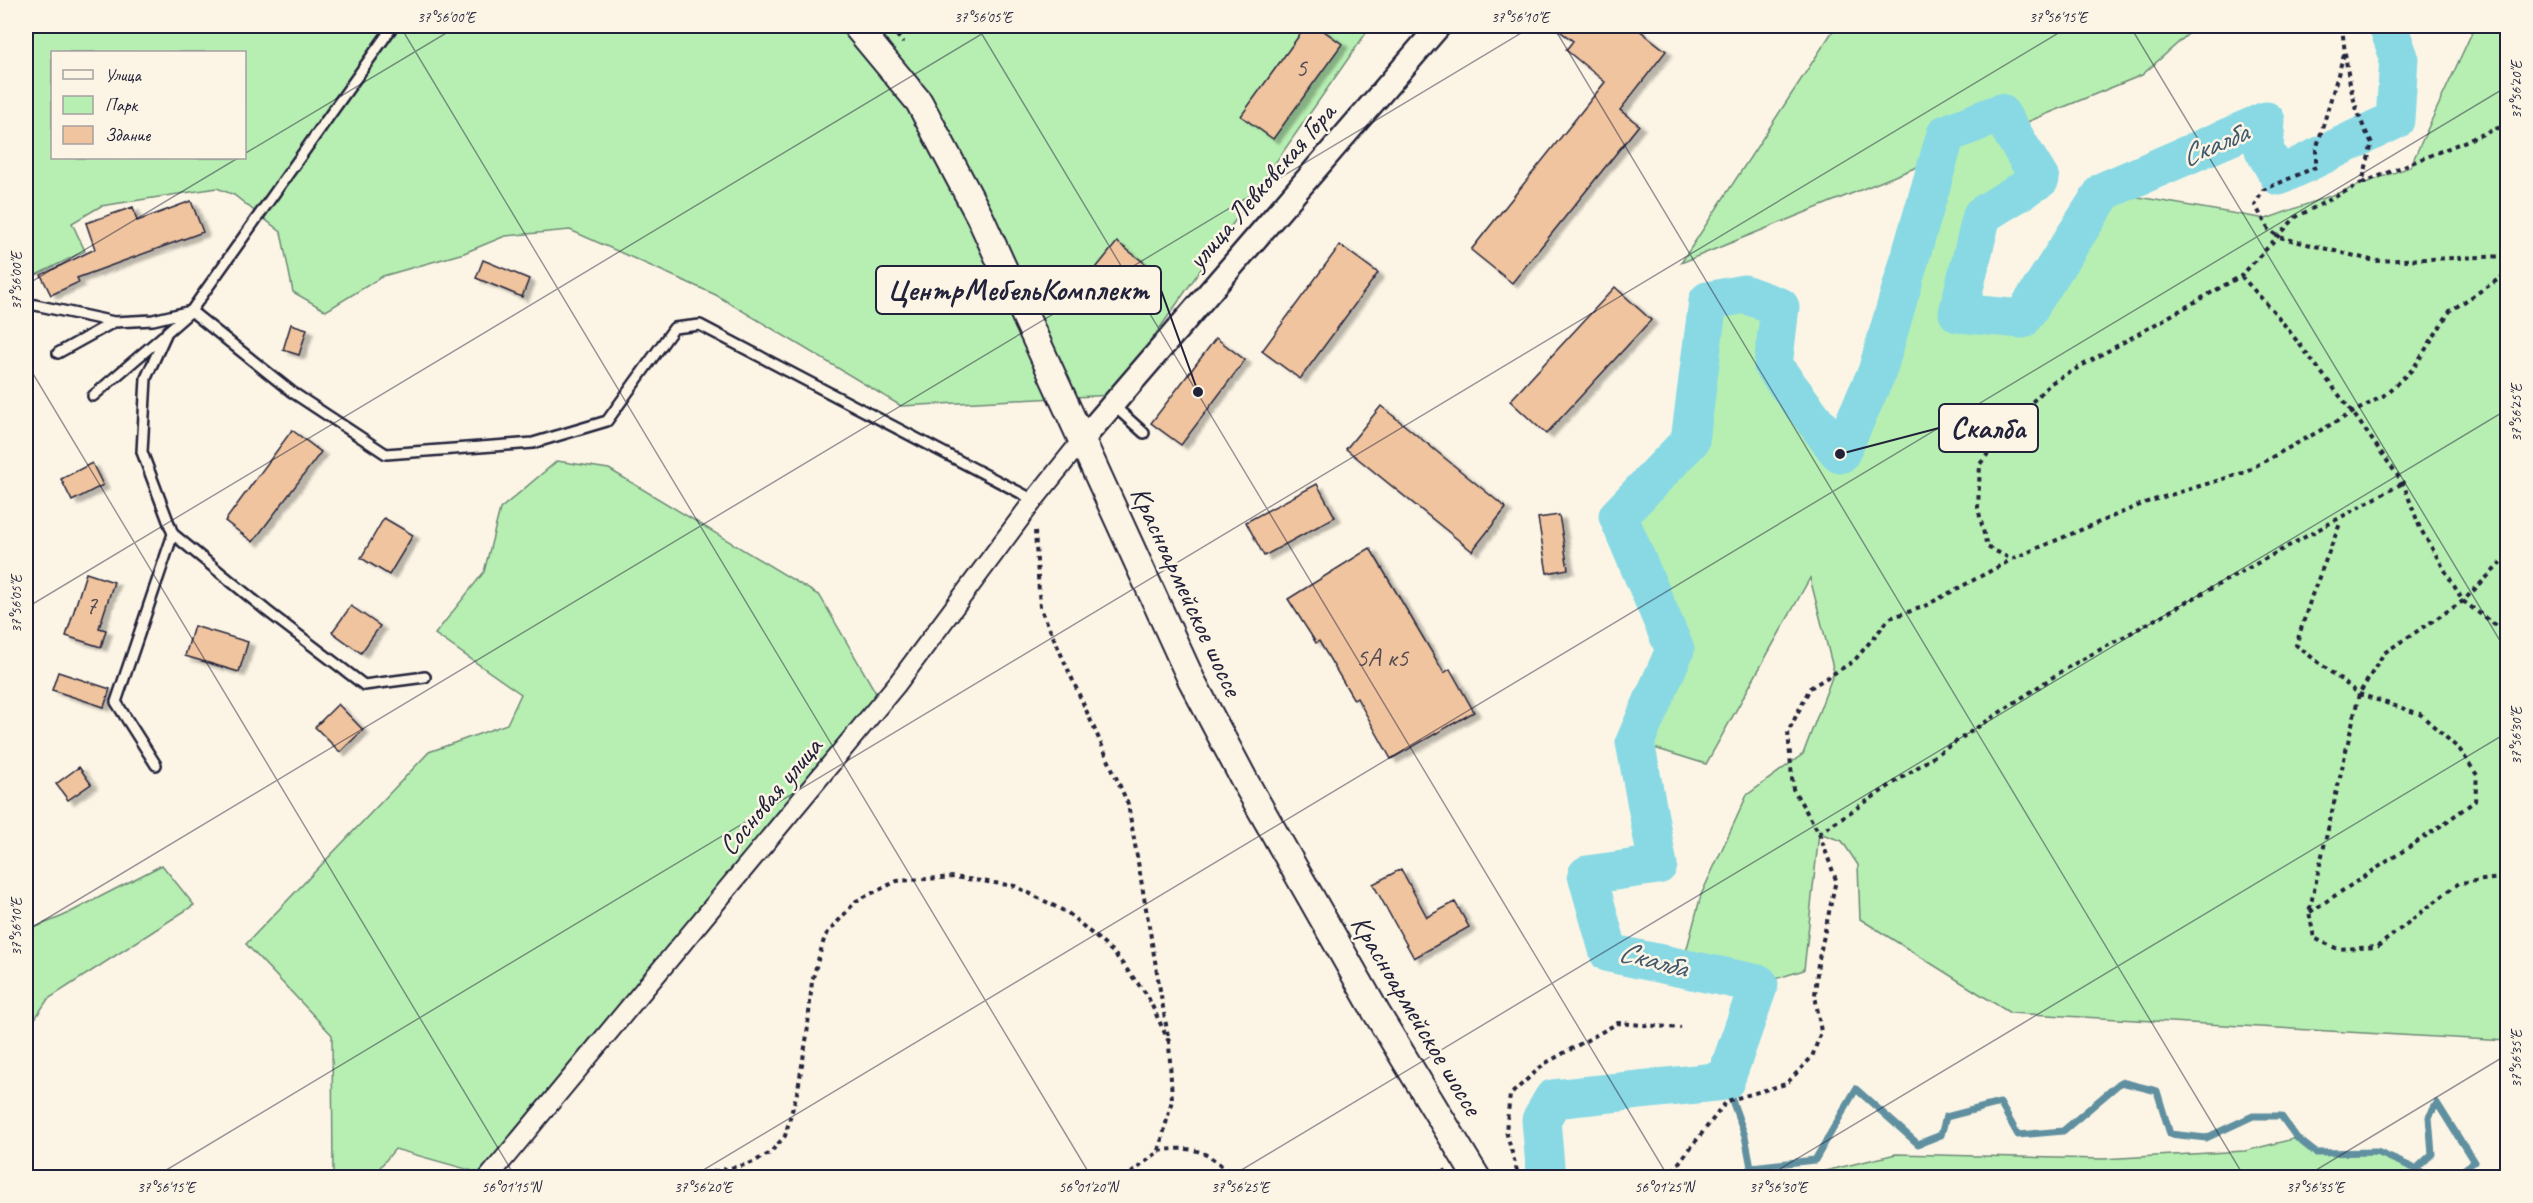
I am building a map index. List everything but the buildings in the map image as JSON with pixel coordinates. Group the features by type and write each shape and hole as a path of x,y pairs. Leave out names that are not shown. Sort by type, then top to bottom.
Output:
{"main road":[{"name":"Красноармейское шоссе","path":"856,26 919,102 980,217 1191,679 1247,785 1376,1012 1471,1168"}],"street":[{"name":"улица Левковская Гора","path":"1082,440 1438,26"},
{"name":"Сосновая улица","path":"488,1178 897,684 1034,500 1082,440"}],"lane":[{"path":"93,396 191,311 393,26"},
{"path":"26,303 114,322 153,320 191,311"},
{"path":"191,311 292,392 386,454 534,442 607,421 675,328 700,325 1034,500"},
{"path":"58,353 114,322"},
{"path":"167,333 146,378 142,452 173,534 267,611 364,685 425,677"},
{"path":"1113,405 1144,433"},
{"path":"156,765 116,702 173,534"}],"path":[{"path":"2342,26 2344,51 2361,124 2372,143 2362,183"},
{"path":"2344,51 2316,150 2316,167 2263,190 2255,205 2269,230 2279,237 2375,261 2508,256"},
{"path":"2012,559 1987,547 1978,508 1980,464 2014,420 2051,383 2241,276 2296,217 2362,183 2508,124"},
{"path":"1667,1178 1727,1101 1786,1084 1812,1057 1821,1032 1815,995 1818,963 1836,880 1819,833 1792,789 1788,732 1810,688 1854,661 1890,618 1923,607 2012,559 2147,502 2243,473 2383,396 2413,369 2450,311 2508,273"},
{"path":"2241,276 2276,314 2353,413 2403,483 2420,528 2463,601 2508,635"},
{"path":"1819,833 2065,669 2342,519 2403,483"},
{"path":"1034,500 1040,607 1128,804 1169,1042 1172,1100 1158,1151"},
{"path":"2309,912 2435,830 2475,801 2477,775 2460,750 2420,714 2359,694 2296,645 2312,595 2342,519"},
{"path":"2508,556 2463,601 2384,653 2359,694 2309,912 2314,938 2337,949 2377,947 2459,883 2508,877"},
{"path":"660,1178 702,1174 749,1164 770,1155 785,1136 798,1089 812,981 825,936 856,901 897,881 954,878 1015,886 1068,914 1113,952 1140,986 1169,1042"},
{"path":"1511,1178 1518,1171 1506,1131 1510,1095 1544,1064 1618,1023 1681,1028"},
{"path":"1125,1178 1158,1151 1178,1147 1206,1152 1236,1178"}],"green space":[{"path":"26,26 1371,26 1113,395 901,406 716,295 570,230 505,236 464,253 383,276 326,311 293,292 281,232 234,195 217,188 101,206 72,223 85,251 26,280"},
{"path":"1836,26 2197,26 2142,75 2010,129 2040,179 1982,215 1958,313 2022,319 2104,191 2266,219 2410,167 2475,26 2507,26 2507,1041 2010,1013 1860,919 1858,865 1842,841 1819,833 1804,970 1759,984 1686,952 1701,895 1747,795 1803,754 1834,672 1810,578 1706,764 1635,742 1675,650 1618,516 1690,441 1708,301 1744,294 1780,307 1773,366 1840,453 1877,372 1939,158 1681,263"},
{"path":"557,461 609,469 820,596 877,695 480,1173 395,1149 372,1177 330,1177 333,1173 332,1035 246,944 429,752 507,724 521,694 435,634 484,572 500,509"},
{"path":"162,865 194,905 48,999 26,1032 26,931 63,916"},
{"path":"2297,1138 2316,1153 2377,1152 2416,1169 2458,1177 1800,1177 1896,1154 2102,1159 2245,1151"}],"waterway":[{"name":"Скалба","path":"1546,1178 1541,1120 1553,1099 1725,1081 1759,984 1609,953 1587,875 1658,865 1635,742 1675,650 1618,516 1690,441 1708,301 1744,294 1780,307 1773,366 1840,454 1877,372 1946,134 2000,113 2040,179 1982,215 1958,313 2022,319 2104,191 2266,121 2264,150 2279,176 2395,120 2399,57 2388,26"},
{"path":"1725,1081 1745,1136 1751,1167 1815,1160 1856,1089 1918,1144 1941,1135 1946,1117 2000,1103 2018,1135 2063,1131 2121,1082 2157,1091 2170,1134 2206,1138 2253,1116 2281,1116 2297,1138 2316,1153 2377,1152 2416,1169 2432,1154 2429,1117 2437,1103 2474,1162 2456,1175 2458,1178"}],"place":[{"name":"ЦентрМебельКомплект","path":"1198,392"},
{"name":"Скалба","path":"1840,454"}]}
